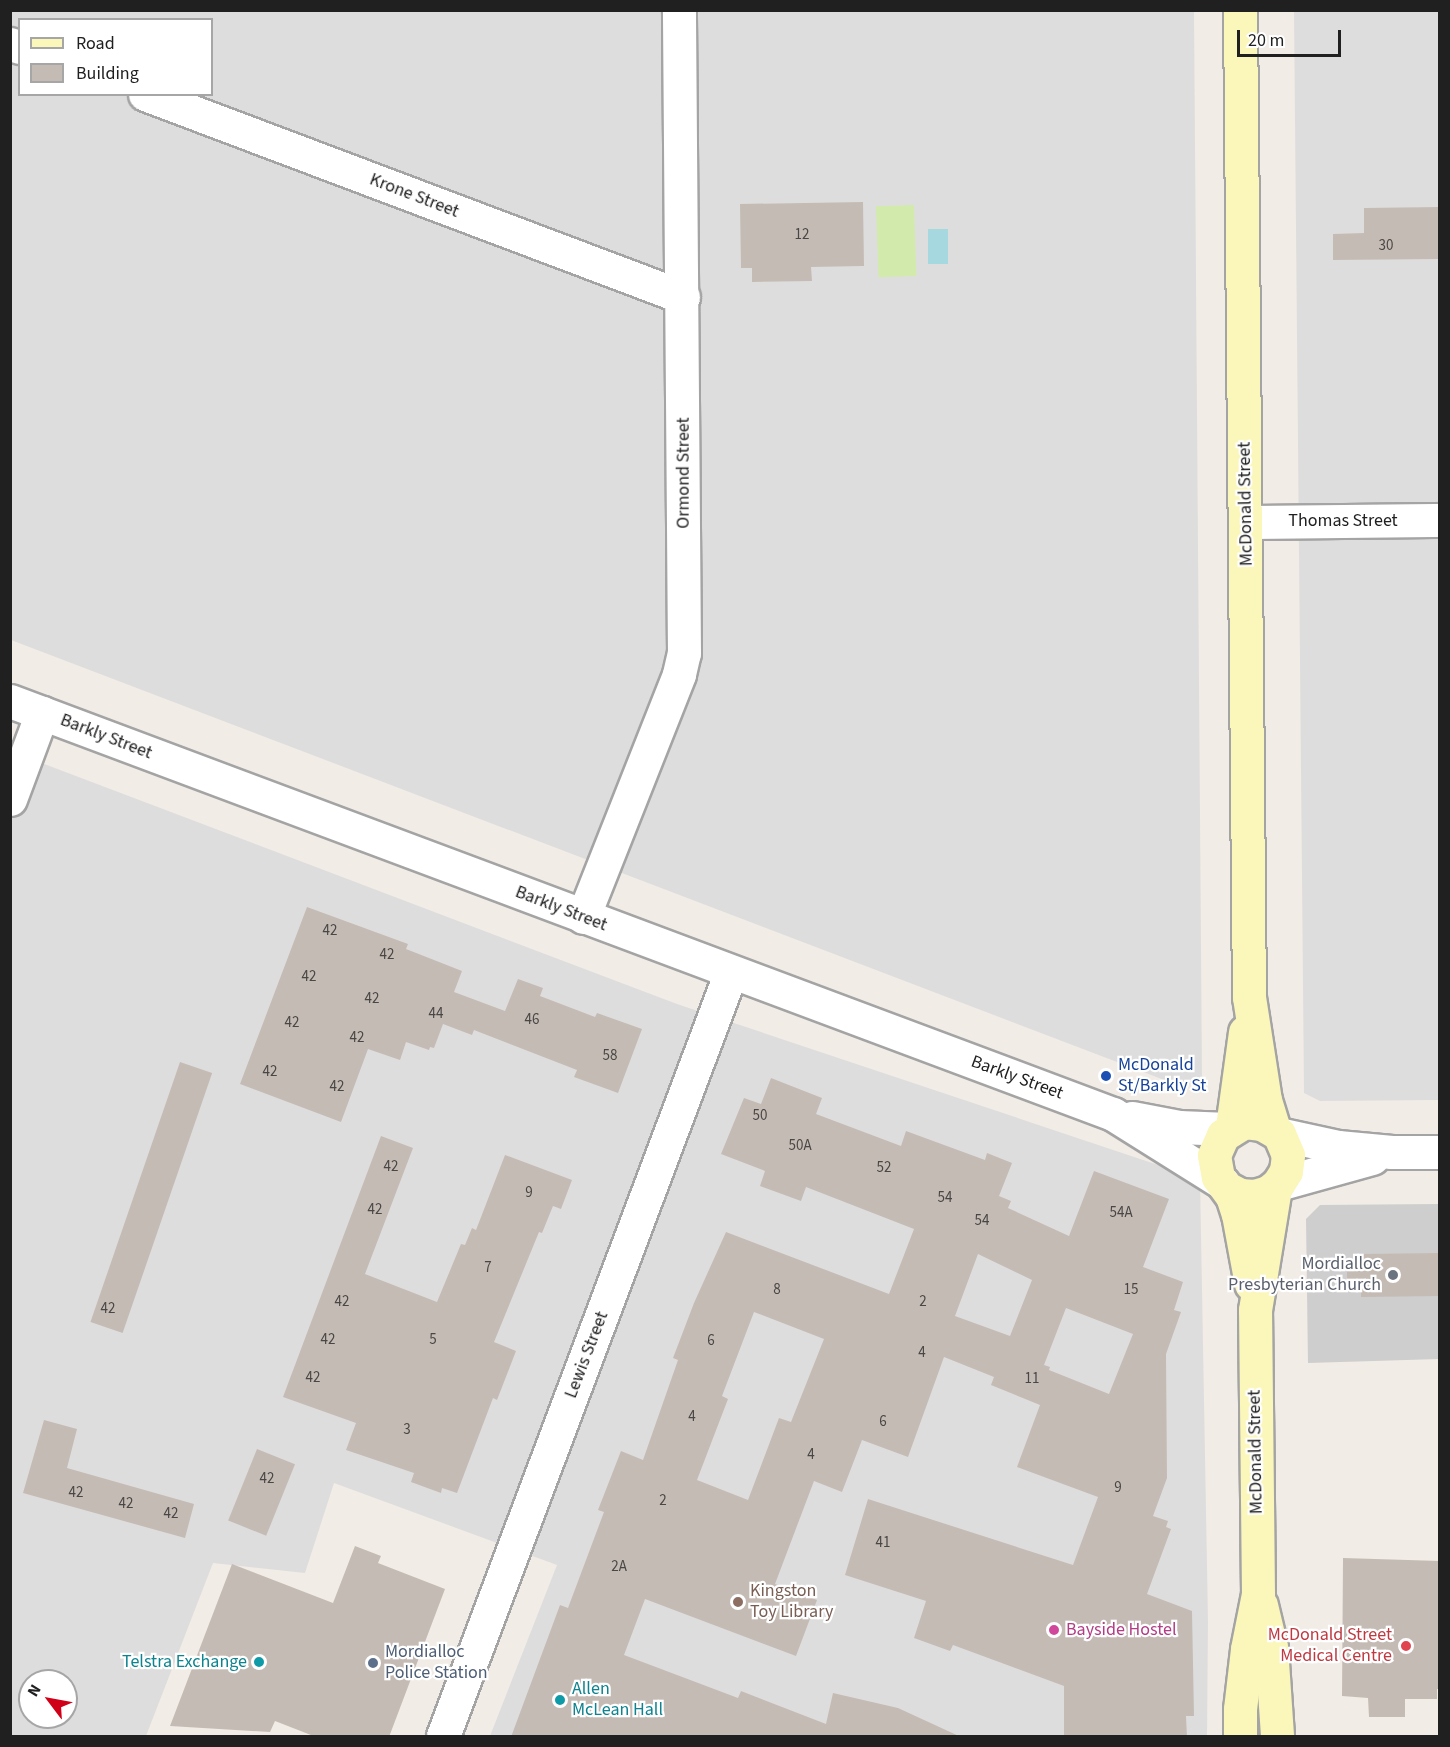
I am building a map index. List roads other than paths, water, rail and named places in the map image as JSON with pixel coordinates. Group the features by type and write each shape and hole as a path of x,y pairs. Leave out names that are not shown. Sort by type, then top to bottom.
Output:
{"street":[{"name":"Ormond Street","path":"583,917 679,674 684,653 679,10"},
{"name":"McDonald Street","path":"1240,10 1249,997 1265,1100 1276,1132"},
{"name":"Krone Street","path":"150,96 683,297"},
{"name":"Thomas Street","path":"1246,522 1440,520"},
{"name":"Barkly Street","path":"10,701 1113,1114 1179,1127 1230,1128"},
{"path":"10,800 42,713"},
{"name":"Lewis Street","path":"442,1737 731,972"},
{"name":"McDonald Street","path":"1230,1128 1249,997"},
{"name":"Barkly Street","path":"1113,1114 1225,1186"},
{"path":"1392,1152 1276,1186 1254,1196 1239,1195 1225,1186 1215,1170 1214,1155 1218,1141 1230,1128 1244,1122 1257,1122 1276,1132 1323,1145 1392,1152 1440,1152"},
{"path":"1276,1132 1288,1155 1286,1171 1276,1186"},
{"name":"McDonald Street","path":"1225,1186 1238,1214 1255,1310 1258,1594 1247,1649 1240,1709 1240,1737"},
{"name":"McDonald Street","path":"1255,1310 1276,1186"},
{"name":"McDonald Street","path":"1258,1594 1271,1647 1278,1737"}],"water":[{"path":"928,229 948,229 948,264 928,264"}],"place":[{"name":"McDonald St/Barkly St","path":"1106,1076"},
{"name":"Mordialloc Presbyterian Church","path":"1393,1275"},
{"name":"Kingston Toy Library","path":"738,1602"},
{"name":"Bayside Hostel","path":"1054,1630"},
{"name":"McDonald Street Medical Centre","path":"1406,1646"},
{"name":"Telstra Exchange","path":"259,1662"},
{"name":"Mordialloc Police Station","path":"373,1663"},
{"name":"Allen McLean Hall","path":"560,1700"}]}
